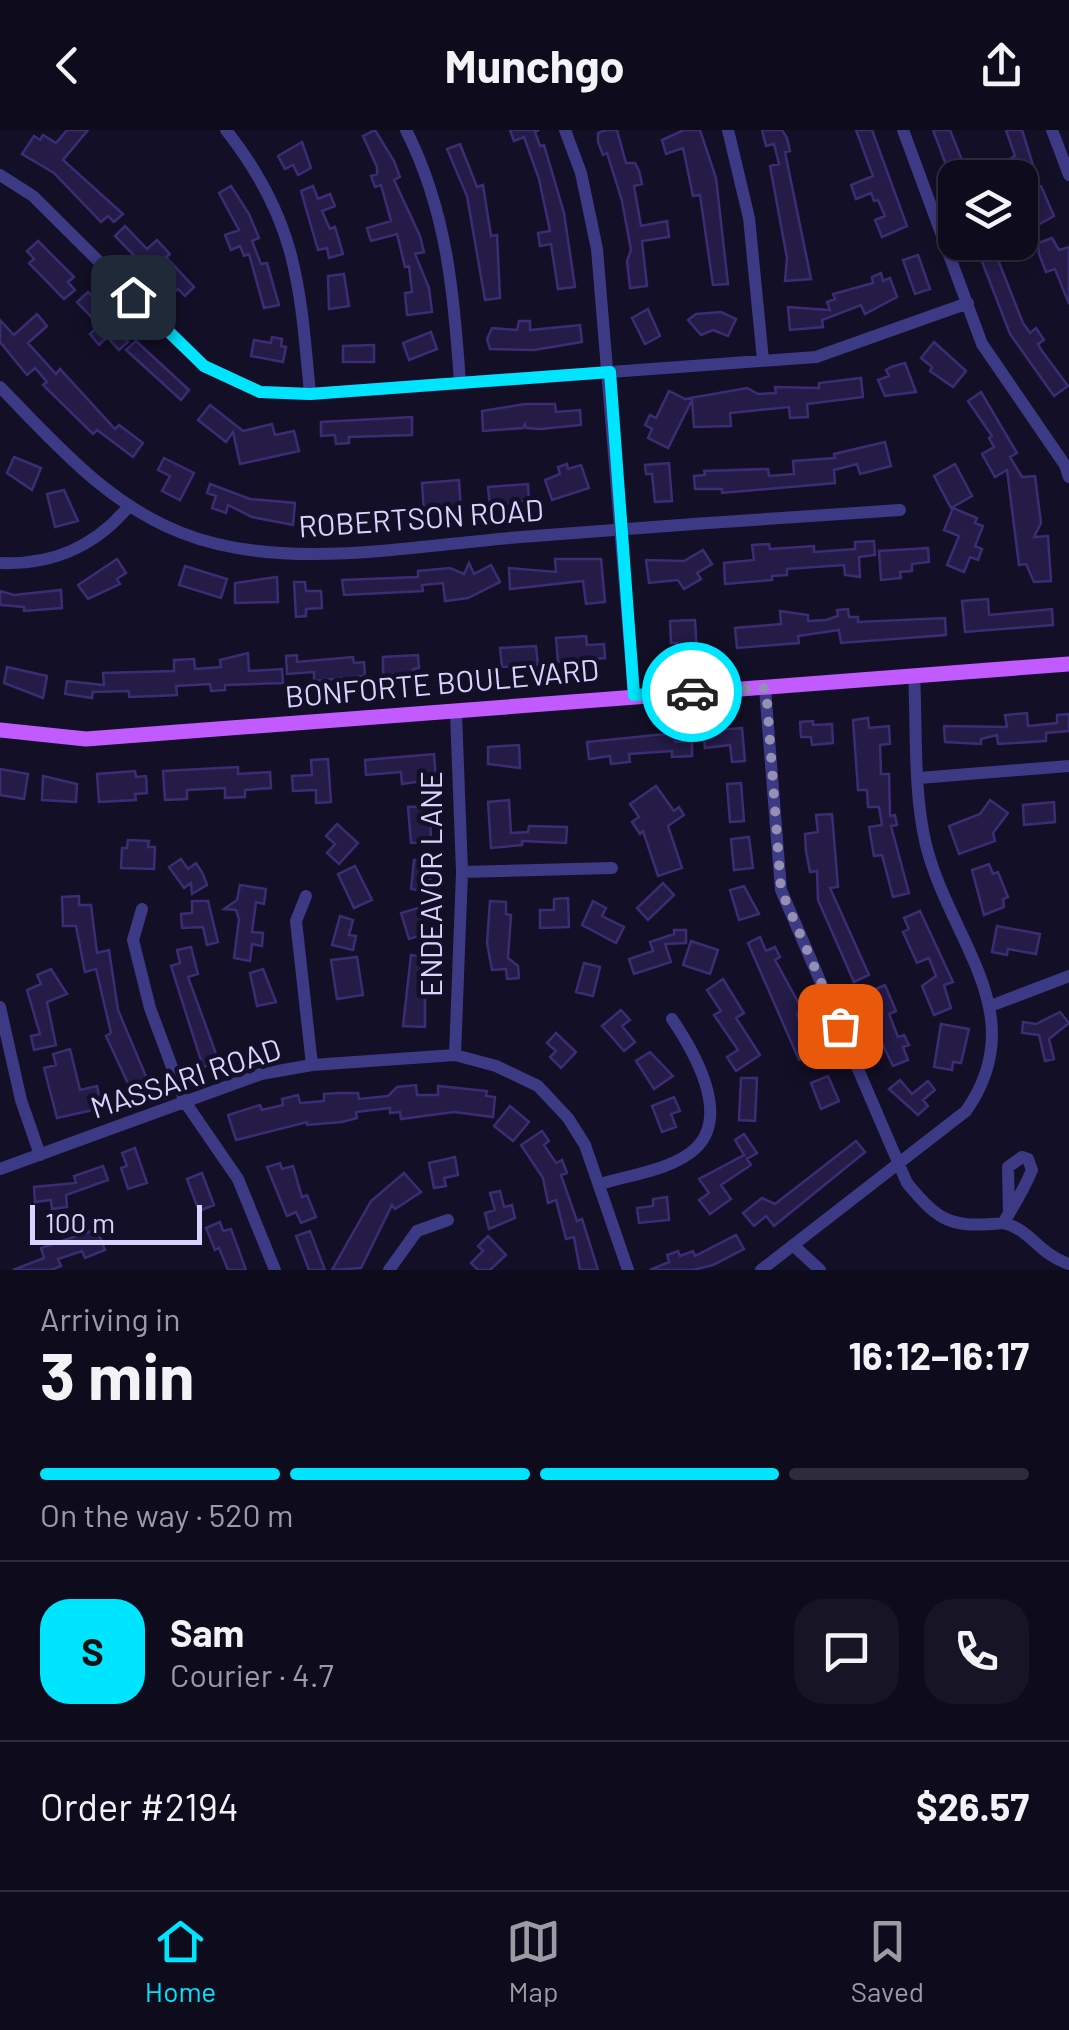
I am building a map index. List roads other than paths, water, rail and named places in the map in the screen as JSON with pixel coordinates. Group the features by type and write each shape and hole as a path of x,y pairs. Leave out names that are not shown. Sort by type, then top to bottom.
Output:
{"main road":[{"name":"BONFORTE BOULEVARD","path":"0,730 86,739 1069,664"}],"street":[{"path":"226,130 262,180 295,256 310,394"},
{"path":"406,130 441,220 453,276 460,383"},
{"path":"565,130 580,173 597,249 634,695"},
{"path":"728,130 750,218 763,360"},
{"path":"902,130 982,344 1068,469"},
{"path":"1052,130 1069,174"},
{"path":"0,175 32,196 204,366 260,392 310,394 841,351 968,304"},
{"name":"ROBERTSON ROAD","path":"0,387 98,483 129,506 203,541 288,554 900,510"},
{"path":"0,563 48,560 80,548 102,534 129,506"},
{"path":"761,1270 966,1110 986,1082 994,1046 993,1005 938,883 925,842 914,675"},
{"path":"766,688 781,890 898,1163 916,1194 948,1223 1006,1219 1047,1256 1069,1264"},
{"name":"ENDEAVOR LANE","path":"455,1055 462,872 456,713"},
{"path":"919,778 1069,766"},
{"path":"462,872 612,868"},
{"path":"306,896 296,921 312,1065"},
{"path":"142,909 133,940 141,978 185,1102 245,1191 275,1270"},
{"path":"993,1005 1069,976"},
{"path":"0,1007 21,1100 40,1155"},
{"path":"600,1184 671,1162 695,1148 708,1129 709,1095 691,1047 672,1019"},
{"name":"MASSARI ROAD","path":"0,1170 261,1074 312,1065 455,1055 496,1066 538,1086 568,1118 600,1184 628,1270"},
{"path":"390,1270 417,1231 448,1220"},
{"path":"793,1246 820,1270"}]}
